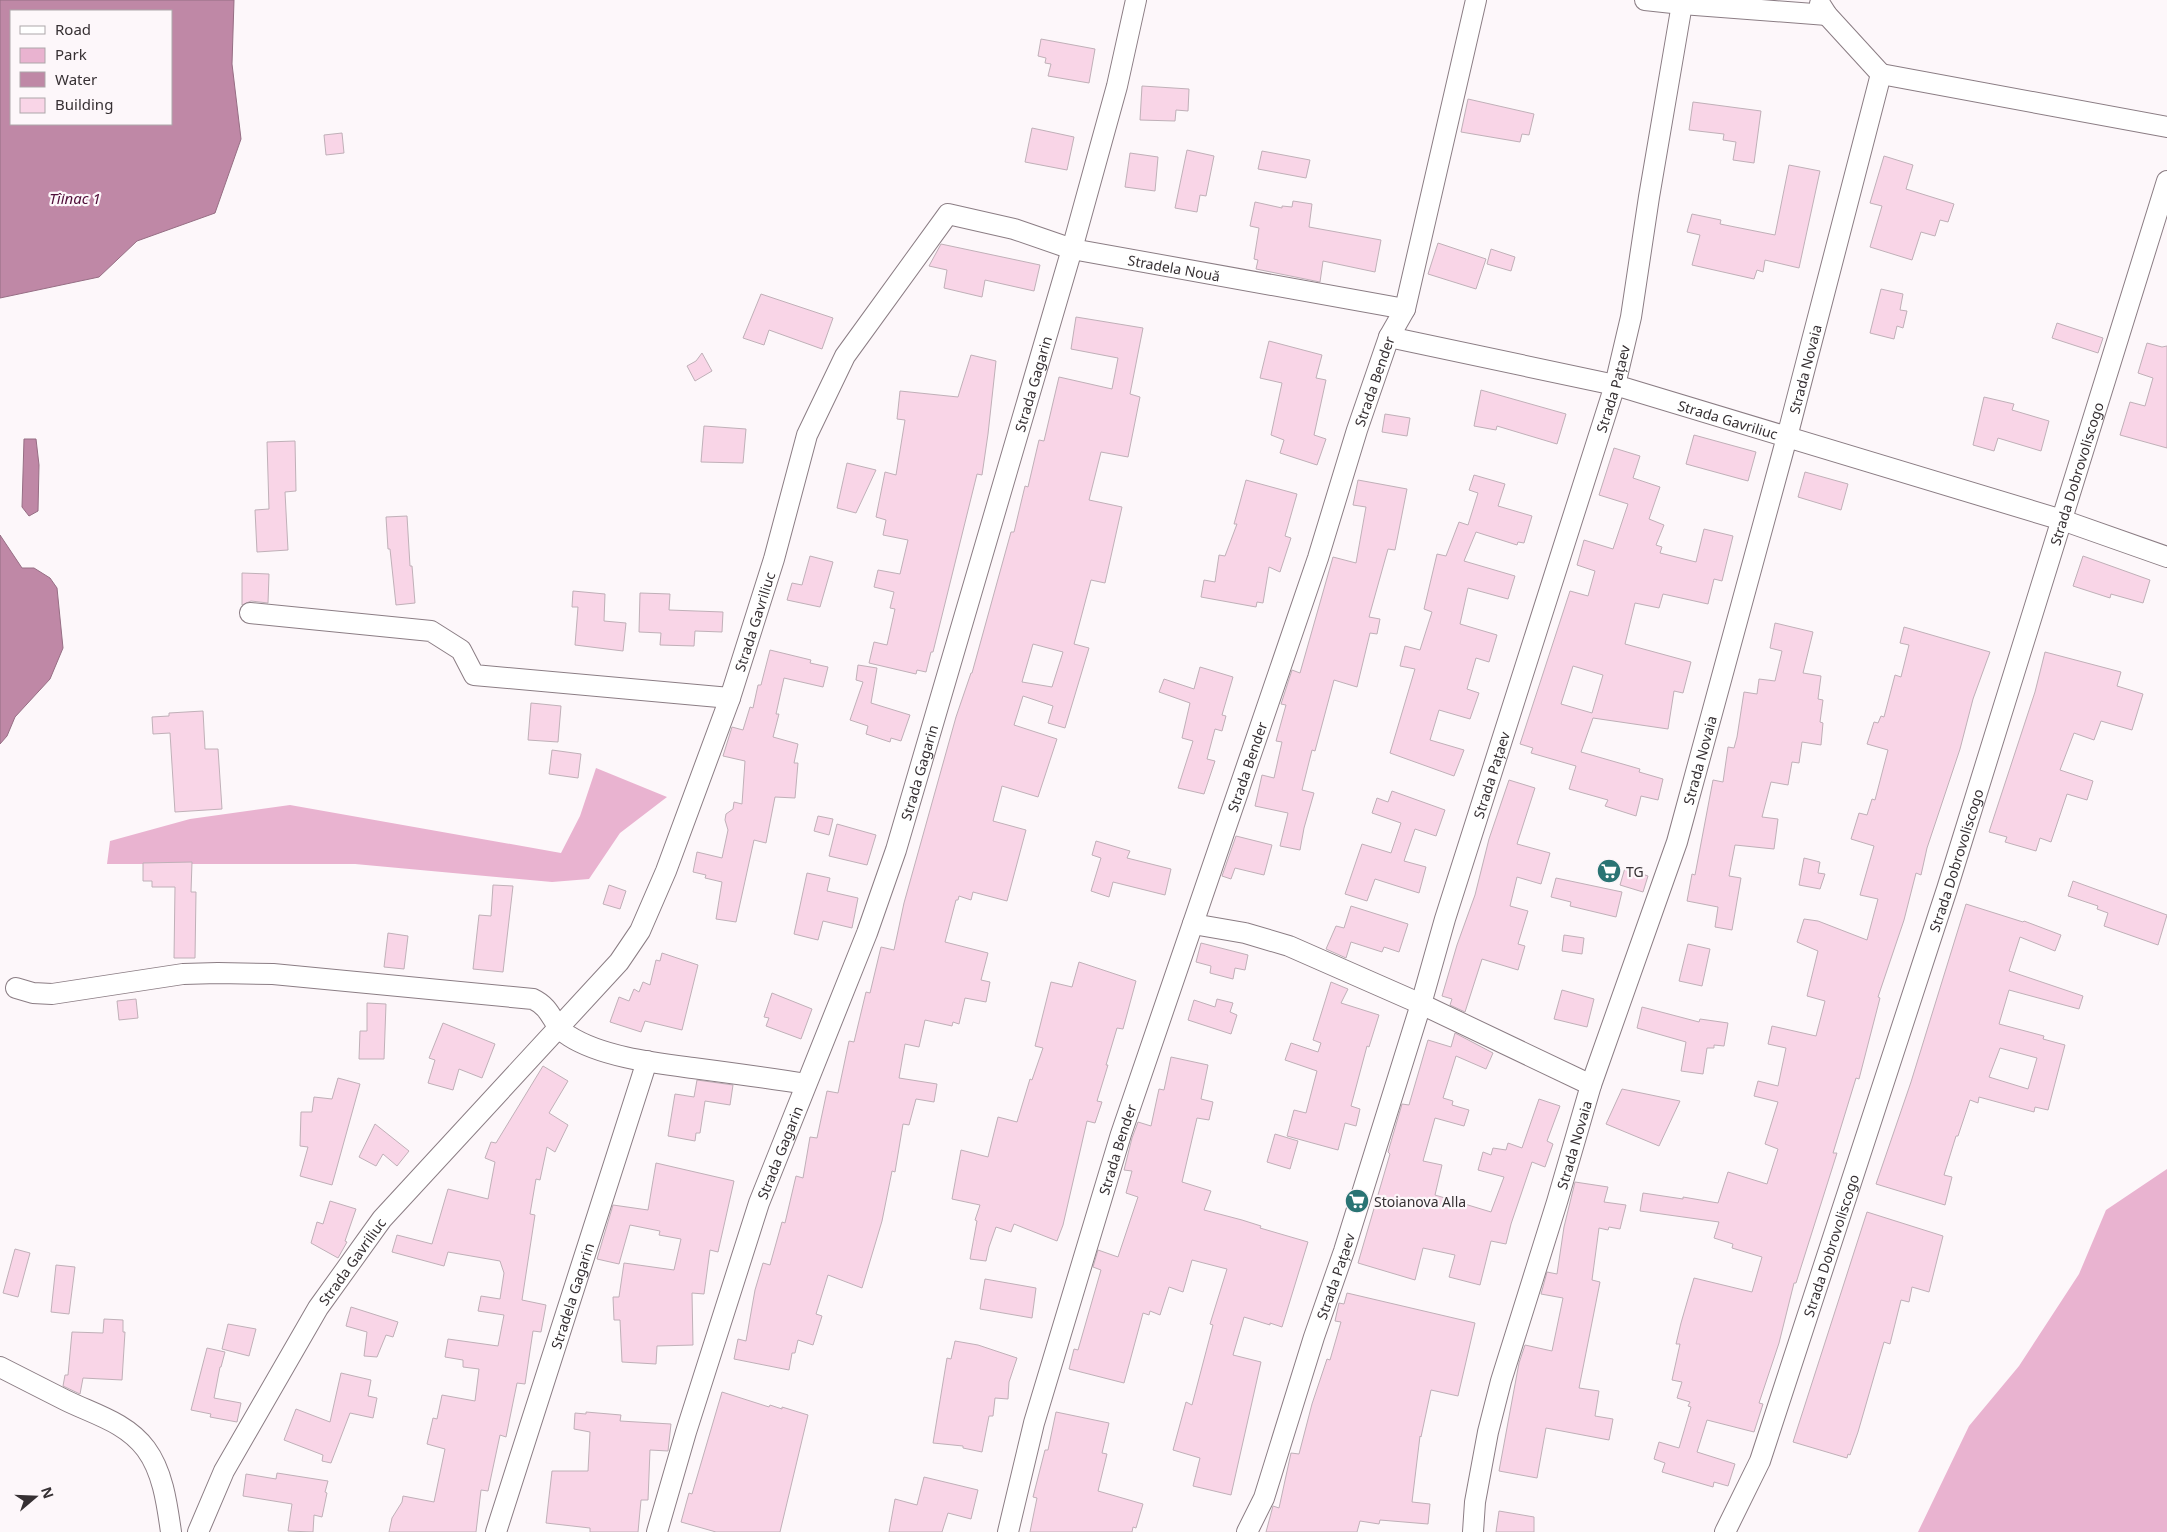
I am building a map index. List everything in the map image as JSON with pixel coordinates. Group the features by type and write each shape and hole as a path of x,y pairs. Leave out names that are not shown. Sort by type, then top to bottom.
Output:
{"street":[{"name":"Strada Gagarin","path":"657,1532 686,1432 759,1203 867,933 896,850 1072,249 1117,86 1136,0"},
{"name":"Strada Bender","path":"1008,1532 1034,1423 1121,1134 1318,558 1357,430 1389,337 1405,309 1476,0"},
{"path":"1645,0 1682,4 1822,7 1880,74 2167,127"},
{"name":"Strada Pațaev","path":"1248,1532 1264,1498 1421,1004 1445,918 1516,691 1615,384 1634,299 1649,197 1682,4"},
{"name":"Strada Novaia","path":"1473,1532 1475,1502 1500,1381 1557,1202 1591,1085 1677,842 1787,437 1880,74"},
{"name":"Strada Dobrovoliscogo","path":"1725,1532 1760,1461 1944,898 2167,181"},
{"name":"Stradela Nouă","path":"948,214 1014,229 1072,249 1405,309"},
{"name":"Strada Gavriliuc","path":"198,1532 224,1472 323,1301 382,1219 619,962 640,931 666,871 730,698 774,559 807,435 845,356 948,214"},
{"name":"Strada Gavriliuc","path":"1389,337 1615,384 2062,520 2167,557"},
{"path":"250,613 431,631 461,650 474,675 730,698"},
{"path":"1193,924 1245,933 1289,946 1421,1004 1591,1085"},
{"path":"16,988 32,993 52,994 183,974 273,974 533,999 544,1005 558,1027 568,1036 608,1052 647,1062 806,1084"},
{"name":"Stradela Gagarin","path":"496,1532 647,1062"},
{"path":"0,1367 66,1401 107,1418 128,1431 146,1449 163,1484 171,1532"}],"green space":[{"path":"596,768 667,797 620,833 589,879 552,882 355,864 107,864 110,841 190,819 290,805 561,853 580,816"},
{"path":"2167,1169 2167,1532 1918,1532 1969,1426 2019,1366 2079,1274 2106,1210"}],"water":[{"name":"Tîinac 1","path":"0,0 234,0 232,64 241,139 215,213 137,241 99,277 0,298"},
{"path":"24,439 36,439 39,465 38,511 29,516 22,507"},
{"path":"0,535 22,568 34,568 50,578 57,588 63,648 50,679 15,717 7,736 0,744"}],"building":[{"path":"1041,39 1095,49 1089,83 1048,76 1051,64 1045,63 1046,58 1038,56"},
{"path":"1142,86 1189,89 1188,111 1176,110 1175,121 1140,120"},
{"path":"1468,99 1534,114 1529,135 1522,134 1520,142 1461,132"},
{"path":"1693,102 1761,111 1754,163 1733,160 1736,142 1723,140 1724,134 1689,130"},
{"path":"1032,128 1074,137 1067,170 1025,162"},
{"path":"342,133 344,153 326,155 324,135"},
{"path":"1187,150 1214,156 1206,196 1200,195 1197,212 1175,208"},
{"path":"1262,151 1310,160 1306,178 1258,169"},
{"path":"1130,153 1158,157 1155,191 1125,187"},
{"path":"1884,156 1913,165 1906,189 1954,204 1948,222 1940,220 1935,236 1921,232 1912,260 1870,247 1882,206 1870,203"},
{"path":"1789,165 1820,171 1799,268 1765,260 1763,272 1757,270 1754,279 1692,265 1700,235 1687,232 1692,214 1721,220 1720,224 1775,235"},
{"path":"1293,201 1312,204 1309,227 1381,240 1375,272 1323,261 1320,282 1256,269 1258,260 1254,259 1259,228 1250,226 1255,202 1282,208 1282,206 1292,207"},
{"path":"1438,243 1486,259 1476,289 1428,274"},
{"path":"941,244 1040,265 1034,291 985,280 982,297 944,288 947,270 929,266"},
{"path":"1491,249 1515,257 1511,271 1487,264"},
{"path":"1881,289 1903,294 1900,310 1907,311 1903,328 1897,326 1894,339 1870,333"},
{"path":"761,294 833,318 822,349 769,330 764,345 743,338"},
{"path":"1076,317 1143,328 1130,394 1140,397 1128,457 1101,452 1089,500 1122,507 1105,583 1091,580 1074,644 1089,648 1065,728 1048,723 1053,706 1023,696 1014,725 1057,739 1038,797 1002,786 993,821 1026,830 1007,901 973,892 971,900 959,896 958,900 956,900 945,942 988,953 981,980 990,982 986,1002 965,998 959,1024 953,1022 952,1026 925,1020 919,1047 905,1044 899,1078 937,1084 934,1102 916,1099 909,1125 903,1124 895,1172 892,1171 882,1221 862,1288 828,1275 816,1314 822,1316 813,1345 798,1340 795,1353 792,1353 789,1370 734,1359 738,1339 746,1341 755,1290 763,1263 770,1265 782,1222 785,1223 796,1176 803,1178 810,1137 817,1138 827,1091 838,1093 849,1041 854,1042 866,992 870,993 881,947 894,950 904,903 956,717 972,673 1011,532 1014,532 1025,486 1028,487 1039,440 1044,441 1059,377 1112,389 1118,358 1071,349","holes":["1033,644 1063,652 1052,687 1022,682"]},
{"path":"2057,323 2103,338 2098,353 2052,338"},
{"path":"1269,341 1322,355 1316,378 1326,380 1314,435 1326,439 1317,465 1280,453 1284,440 1271,435 1282,383 1260,378"},
{"path":"2147,343 2162,347 2167,346 2167,448 2120,435 2130,402 2145,406 2153,378 2138,373"},
{"path":"702,353 712,371 695,381 687,366 696,361"},
{"path":"971,355 996,361 988,434 982,475 977,474 933,652 931,652 926,672 917,670 916,674 869,663 874,642 887,645 895,609 890,608 894,592 874,587 878,570 900,574 908,540 883,535 886,520 876,517 885,472 896,475 905,420 897,419 900,391 958,397"},
{"path":"1481,390 1566,414 1557,444 1497,426 1496,430 1474,426"},
{"path":"1984,397 2014,404 2012,410 2049,421 2041,451 1998,438 1994,451 1973,445"},
{"path":"1385,414 1410,418 1407,436 1382,432"},
{"path":"704,426 746,429 743,463 701,462"},
{"path":"1694,435 1756,452 1748,481 1686,464"},
{"path":"295,441 296,491 285,492 288,550 257,552 255,510 269,509 267,442"},
{"path":"1614,448 1640,456 1633,478 1660,487 1649,519 1664,525 1656,545 1662,547 1660,553 1696,562 1704,529 1733,536 1722,581 1714,579 1708,604 1663,594 1659,608 1635,603 1625,644 1691,662 1683,693 1674,691 1668,729 1593,718 1581,752 1640,769 1639,772 1663,779 1658,800 1641,796 1636,816 1605,806 1608,800 1569,789 1576,766 1531,753 1533,748 1520,744 1570,591 1588,596 1595,571 1577,565 1584,540 1613,549 1628,504 1599,495","holes":["1573,666 1603,675 1592,713 1561,704"]},
{"path":"847,463 876,470 856,513 837,508"},
{"path":"1805,472 1848,484 1841,510 1798,497"},
{"path":"1474,475 1505,484 1498,506 1532,516 1524,543 1518,542 1517,545 1476,532 1464,561 1515,576 1508,599 1468,588 1460,624 1497,635 1489,662 1476,658 1467,689 1479,693 1470,719 1439,710 1430,740 1464,750 1454,776 1390,753 1415,669 1400,666 1405,646 1420,650 1432,612 1424,609 1437,554 1446,556 1459,522 1468,525 1478,493 1469,490"},
{"path":"1246,480 1297,494 1285,536 1291,538 1280,572 1269,567 1263,603 1257,602 1256,607 1201,597 1204,580 1215,582 1219,555 1225,556 1237,524 1234,524"},
{"path":"1358,480 1407,489 1395,550 1388,549 1369,617 1380,619 1377,634 1370,633 1357,687 1334,680 1315,751 1312,750 1302,790 1314,793 1300,850 1280,846 1288,813 1255,806 1262,775 1274,778 1282,742 1276,741 1286,705 1281,704 1292,670 1300,673 1333,557 1356,563 1366,507 1353,505"},
{"path":"407,516 410,566 412,566 415,603 396,605 390,549 388,549 386,517"},
{"path":"810,556 833,562 820,607 787,600 792,583 802,585"},
{"path":"2083,556 2150,580 2143,603 2111,594 2110,598 2073,586"},
{"path":"242,573 269,574 268,603 251,601 242,605"},
{"path":"573,591 605,594 604,621 626,623 623,651 575,645 578,607 572,607"},
{"path":"640,593 670,594 669,610 723,612 722,632 695,631 694,646 660,645 661,633 639,632"},
{"path":"1775,623 1813,632 1803,673 1821,676 1818,699 1823,700 1820,722 1823,723 1821,745 1802,742 1799,763 1792,762 1788,785 1771,782 1762,817 1778,819 1774,849 1735,845 1729,876 1741,878 1732,930 1715,927 1718,907 1687,901 1692,874 1695,875 1713,780 1723,782 1728,747 1734,748 1737,737 1744,692 1757,694 1759,679 1775,681 1782,651 1770,648"},
{"path":"1904,627 1990,652 1973,699 1960,749 1927,848 1921,875 1916,873 1904,920 1878,997 1880,998 1859,1079 1856,1078 1833,1153 1837,1153 1796,1283 1794,1283 1779,1343 1759,1403 1763,1404 1754,1432 1707,1420 1697,1452 1735,1464 1728,1486 1714,1482 1713,1487 1662,1472 1665,1463 1654,1459 1659,1442 1679,1448 1691,1407 1688,1406 1690,1402 1677,1398 1682,1382 1672,1380 1680,1344 1676,1344 1694,1278 1752,1292 1762,1257 1732,1248 1733,1244 1714,1238 1719,1222 1640,1211 1643,1193 1718,1203 1728,1172 1767,1184 1778,1149 1765,1144 1778,1102 1754,1096 1758,1081 1778,1086 1786,1048 1768,1044 1772,1026 1816,1036 1825,1001 1807,996 1818,951 1797,942 1804,919 1818,921 1867,940 1878,899 1860,895 1874,846 1851,839 1859,813 1867,815 1872,799 1875,800 1888,750 1867,744 1874,722 1878,723 1881,716 1884,717 1895,675 1901,677 1909,645 1900,643"},
{"path":"770,650 811,660 810,663 828,667 823,687 784,678 776,714 779,714 773,737 798,744 794,763 798,763 795,798 775,797 766,843 754,840 736,922 716,919 722,882 705,878 706,875 693,872 697,852 722,858 728,830 725,820 726,814 733,809 734,802 742,804 745,761 723,756 732,727 743,730 750,707 753,708 758,685 761,685"},
{"path":"2045,652 2121,672 2117,686 2143,694 2132,730 2101,721 2094,740 2074,733 2060,770 2093,781 2087,800 2067,794 2051,842 2040,838 2036,851 2005,842 2007,837 1989,832 2035,692"},
{"path":"858,665 877,668 871,703 910,715 901,741 891,738 890,742 866,734 868,726 850,720 863,682 856,680"},
{"path":"1200,667 1233,677 1222,715 1226,716 1222,731 1215,729 1207,759 1215,761 1204,794 1178,788 1193,741 1182,738 1190,703 1159,692 1164,679 1194,689"},
{"path":"531,703 561,706 558,742 528,740"},
{"path":"203,711 205,749 218,749 222,809 175,812 170,733 153,734 152,717 169,716 169,713"},
{"path":"552,750 581,754 578,778 549,774"},
{"path":"1509,780 1535,788 1517,844 1550,853 1541,884 1517,877 1510,906 1528,911 1518,944 1525,946 1518,970 1482,959 1465,1012 1450,1005 1452,999 1442,996 1457,945 1475,895 1489,839"},
{"path":"1392,791 1445,810 1436,836 1415,829 1404,861 1426,867 1419,893 1375,879 1367,901 1345,894 1362,844 1391,853 1401,823 1372,813 1377,798 1388,802"},
{"path":"818,816 833,819 829,835 814,831"},
{"path":"837,824 876,835 867,865 829,856"},
{"path":"1236,836 1272,845 1264,875 1235,868 1231,879 1222,876"},
{"path":"1096,841 1130,851 1127,858 1171,869 1165,895 1113,882 1109,897 1091,891 1101,858 1092,855"},
{"path":"1804,858 1820,862 1818,873 1825,874 1820,889 1799,885"},
{"path":"192,862 191,892 196,892 195,958 174,958 175,887 152,887 152,881 143,881 143,863"},
{"path":"1625,868 1648,876 1643,892 1620,885"},
{"path":"807,873 830,878 827,891 858,898 852,928 823,921 818,940 794,934"},
{"path":"1556,878 1622,892 1616,917 1570,906 1571,902 1551,897"},
{"path":"2073,881 2167,915 2158,945 2104,926 2108,913 2097,909 2098,906 2068,896"},
{"path":"493,885 513,886 503,972 473,969 479,915 491,916"},
{"path":"609,885 626,891 620,909 603,904"},
{"path":"1966,904 2024,921 2061,935 2055,951 2020,937 2009,971 2083,996 2079,1009 2009,990 1999,1024 2044,1036 2043,1039 2065,1045 2048,1110 2035,1107 2034,1112 1979,1097 1978,1103 1970,1100 1944,1175 1952,1177 1945,1205 1876,1184 1911,1082","holes":["2000,1048 2037,1058 2028,1089 1989,1077"]},
{"path":"1351,906 1408,924 1399,952 1384,947 1382,952 1351,942 1346,958 1326,949 1336,926 1344,928"},
{"path":"388,933 408,936 404,969 384,967"},
{"path":"1564,935 1584,938 1582,954 1562,951"},
{"path":"1201,943 1248,955 1245,970 1235,968 1233,979 1210,973 1211,966 1196,962"},
{"path":"1688,944 1710,949 1702,986 1679,981"},
{"path":"662,953 698,965 682,1030 645,1021 641,1032 610,1022 619,997 629,1001 634,989 639,992 643,982 650,985 656,960 660,961"},
{"path":"1079,962 1136,981 1123,1029 1117,1028 1106,1065 1108,1065 1097,1101 1102,1102 1095,1123 1087,1121 1063,1225 1057,1241 1014,1224 1011,1232 996,1227 986,1261 970,1259 977,1221 975,1220 980,1205 952,1199 961,1150 988,1157 998,1117 1017,1122 1030,1079 1032,1080 1043,1048 1035,1046 1051,982 1072,987"},
{"path":"1331,982 1348,989 1341,1003 1379,1015 1369,1047 1367,1046 1351,1106 1360,1109 1356,1126 1345,1123 1338,1150 1287,1136 1294,1110 1306,1113 1317,1071 1285,1060 1291,1043 1318,1052 1321,1043 1313,1040"},
{"path":"1562,990 1594,999 1587,1027 1554,1019"},
{"path":"772,993 812,1009 801,1039 766,1026 769,1018 764,1017"},
{"path":"136,999 138,1018 119,1020 117,1001"},
{"path":"1217,999 1233,1003 1230,1012 1237,1015 1231,1034 1188,1020 1194,1000 1215,1007"},
{"path":"367,1003 386,1004 384,1059 359,1059 360,1031 367,1031"},
{"path":"1642,1007 1699,1022 1700,1019 1728,1023 1724,1046 1714,1045 1714,1048 1707,1048 1703,1074 1681,1071 1686,1042 1637,1028"},
{"path":"443,1023 495,1044 482,1078 459,1069 453,1090 428,1083 435,1060 429,1058"},
{"path":"1455,1033 1493,1053 1486,1069 1456,1056 1443,1098 1453,1101 1452,1105 1469,1110 1464,1126 1435,1118 1423,1161 1442,1165 1435,1195 1491,1212 1504,1177 1478,1170 1483,1152 1491,1155 1493,1148 1506,1150 1508,1143 1522,1148 1539,1099 1560,1106 1547,1141 1553,1144 1545,1167 1532,1162 1506,1244 1491,1241 1480,1285 1449,1277 1455,1255 1423,1248 1415,1280 1358,1263 1390,1154 1388,1152 1402,1104 1409,1105 1428,1040 1451,1047"},
{"path":"1171,1057 1208,1065 1201,1099 1213,1102 1209,1120 1197,1118 1182,1182 1211,1191 1204,1210 1242,1220 1261,1226 1260,1228 1308,1242 1282,1327 1244,1317 1233,1355 1261,1362 1231,1495 1193,1486 1200,1458 1173,1450 1186,1402 1192,1405 1213,1325 1210,1324 1227,1269 1192,1260 1183,1292 1169,1287 1160,1315 1150,1311 1149,1315 1143,1313 1124,1383 1069,1369 1074,1349 1078,1350 1101,1270 1093,1267 1098,1250 1118,1257 1138,1197 1126,1193 1132,1171 1124,1170 1138,1122 1151,1126 1159,1089 1164,1090"},
{"path":"543,1066 568,1081 549,1113 568,1125 555,1152 547,1147 540,1180 536,1179 530,1214 535,1215 522,1300 546,1305 541,1332 533,1331 525,1384 517,1383 506,1437 500,1435 488,1491 481,1490 476,1532 389,1532 392,1518 402,1502 403,1496 434,1502 445,1449 427,1444 433,1418 437,1419 442,1395 475,1401 479,1369 463,1367 463,1360 445,1357 448,1339 498,1346 504,1315 478,1311 481,1296 500,1299 504,1273 500,1261 448,1252 444,1266 392,1252 397,1235 432,1244 448,1189 488,1199 495,1162 485,1158 491,1142 496,1143"},
{"path":"338,1078 360,1084 332,1185 300,1176 308,1147 300,1146 301,1112 312,1112 314,1097 332,1099"},
{"path":"697,1080 733,1085 730,1105 705,1101 700,1133 696,1133 695,1141 668,1136 675,1094 694,1097"},
{"path":"1622,1089 1680,1101 1659,1146 1606,1124"},
{"path":"375,1124 409,1151 397,1166 383,1154 376,1166 359,1157"},
{"path":"1275,1134 1298,1141 1290,1169 1267,1162"},
{"path":"656,1163 734,1181 718,1252 710,1250 704,1294 692,1293 693,1345 657,1346 656,1364 622,1362 620,1320 614,1320 613,1297 619,1297 624,1263 674,1270 681,1239 659,1235 660,1231 630,1225 619,1264 597,1259 613,1205 648,1210"},
{"path":"1575,1182 1608,1187 1604,1202 1626,1205 1620,1229 1609,1227 1608,1230 1599,1228 1592,1280 1600,1282 1579,1388 1599,1391 1595,1416 1613,1419 1609,1440 1546,1428 1537,1478 1499,1471 1519,1363 1525,1345 1552,1351 1563,1298 1541,1294 1547,1272 1557,1274 1564,1227"},
{"path":"330,1201 356,1209 345,1241 347,1242 338,1258 311,1243 317,1222 323,1224"},
{"path":"1867,1212 1943,1236 1929,1292 1912,1287 1909,1302 1901,1300 1890,1344 1884,1342 1858,1432 1850,1455 1848,1454 1847,1458 1793,1442"},
{"path":"15,1249 30,1253 18,1297 3,1293"},
{"path":"56,1265 75,1267 69,1314 51,1312"},
{"path":"985,1279 1036,1288 1032,1318 980,1309"},
{"path":"1347,1293 1475,1323 1458,1396 1431,1390 1420,1436 1412,1502 1430,1504 1428,1524 1380,1520 1379,1524 1360,1521 1357,1532 1266,1532 1273,1506 1279,1508 1291,1453 1299,1454 1312,1404 1327,1359 1330,1360 1341,1322 1335,1321 1339,1303 1344,1304"},
{"path":"351,1307 398,1322 393,1337 386,1335 377,1357 364,1356 367,1332 346,1326"},
{"path":"104,1319 123,1320 123,1332 125,1332 122,1380 83,1378 80,1394 63,1386 65,1375 68,1375 72,1332 103,1333"},
{"path":"228,1324 256,1329 249,1356 222,1349"},
{"path":"955,1341 978,1345 1017,1358 1009,1382 1008,1399 995,1398 993,1416 989,1416 982,1452 963,1448 963,1446 933,1443 947,1358 951,1359"},
{"path":"207,1348 225,1352 214,1398 241,1403 237,1422 210,1417 211,1414 191,1410"},
{"path":"341,1373 371,1380 368,1396 377,1398 373,1418 350,1413 331,1463 322,1461 323,1455 284,1440 296,1409 330,1422"},
{"path":"722,1392 769,1407 770,1405 782,1409 782,1407 808,1415 780,1532 716,1532 681,1522 689,1493 692,1494"},
{"path":"586,1412 621,1415 620,1421 671,1424 668,1451 650,1450 648,1500 641,1500 638,1532 590,1532 590,1528 546,1523 552,1471 588,1471 590,1432 574,1429 575,1413 586,1414"},
{"path":"1056,1412 1109,1423 1102,1453 1107,1454 1098,1491 1143,1504 1136,1528 1133,1527 1132,1532 1030,1532 1037,1498 1033,1497 1045,1450 1048,1450"},
{"path":"277,1473 328,1481 322,1517 314,1515 313,1532 288,1531 292,1504 243,1496 246,1474 276,1479"},
{"path":"924,1477 978,1490 971,1519 948,1513 942,1532 889,1532 895,1499 917,1505"},
{"path":"1499,1511 1534,1517 1534,1532 1496,1532"}],"place":[{"name":"TG","path":"1609,871"},
{"name":"Stoianova Alla","path":"1357,1201"}]}
